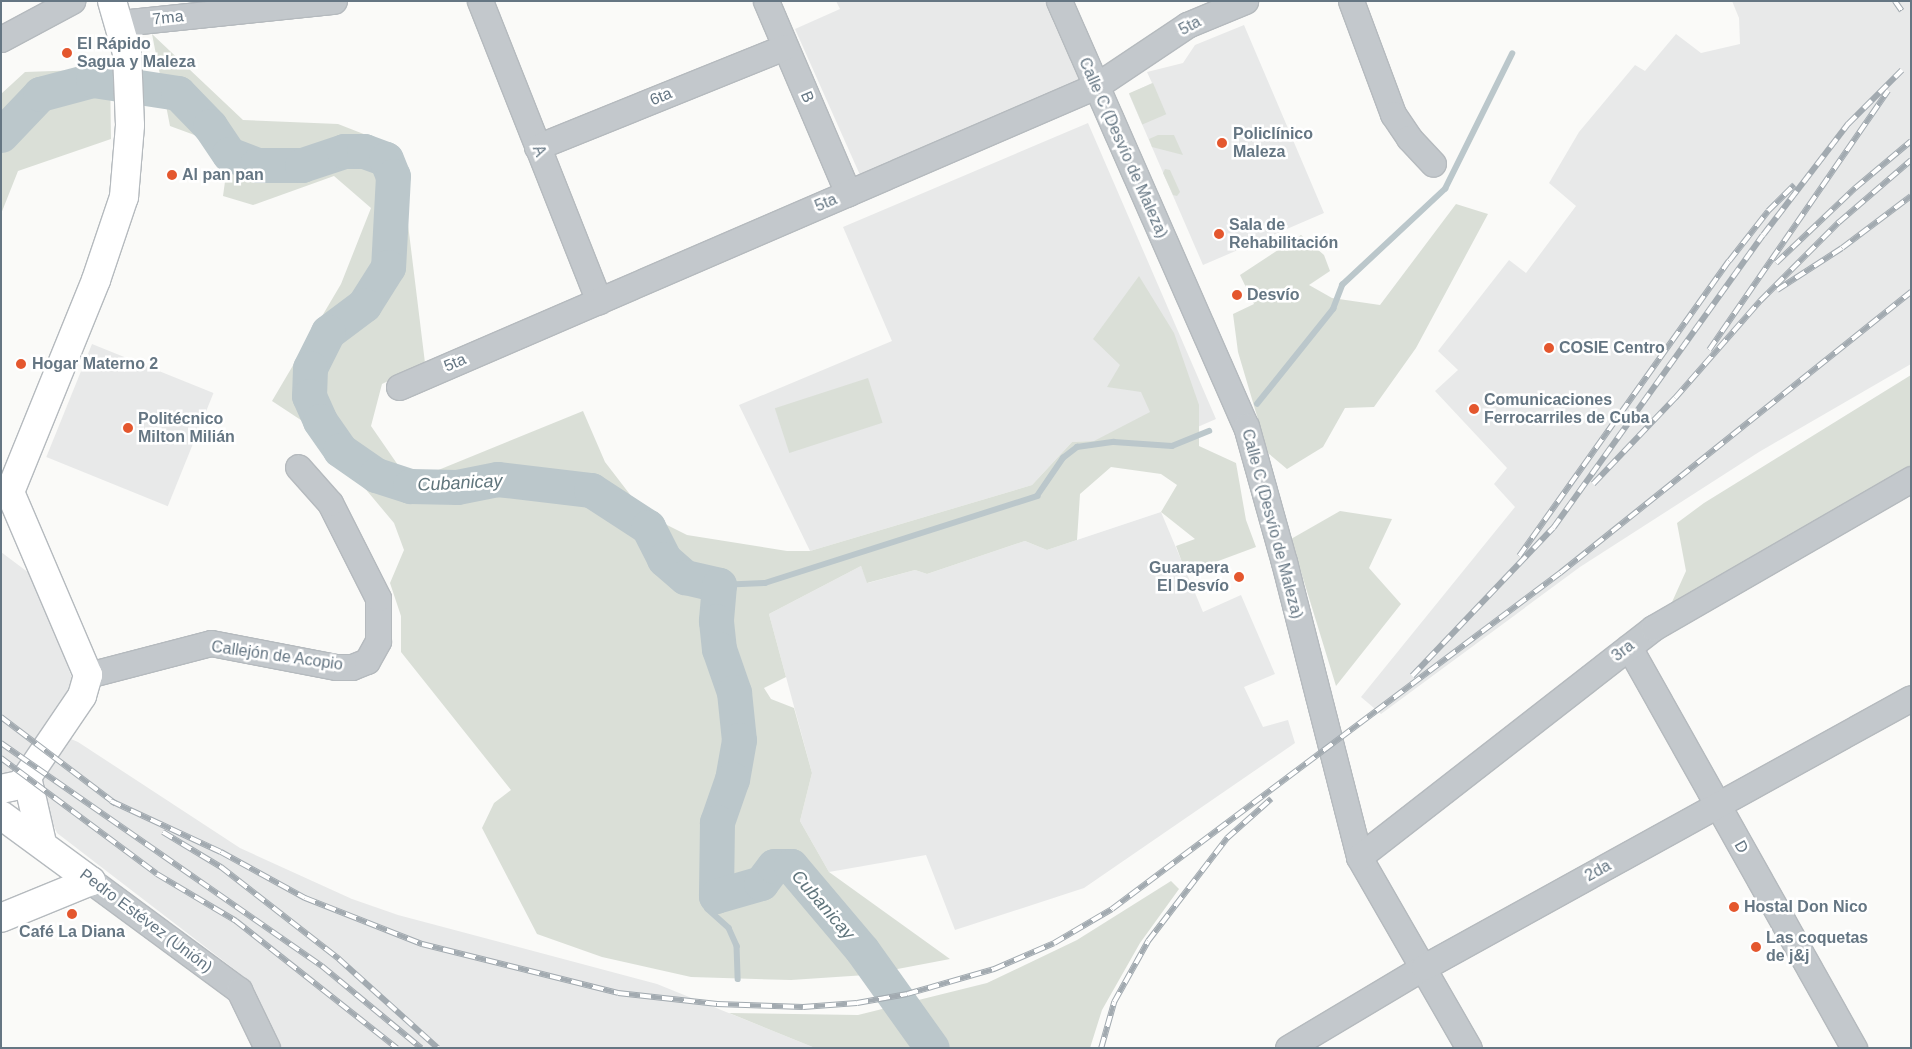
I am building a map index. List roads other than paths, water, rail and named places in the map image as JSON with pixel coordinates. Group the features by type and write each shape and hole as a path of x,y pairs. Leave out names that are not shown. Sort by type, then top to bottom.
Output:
{"main road":[{"path":"1,789 20,785 27,777 82,696 88,675 5,489 96,280 124,197 130,126 127,53 116,12"},
{"path":"27,777 42,843"},
{"name":"Pedro Estévez (Unión)","path":"1,815 42,843 91,881"},
{"path":"1,918 91,881"}],"street":[{"path":"1,39 72,1"},
{"name":"7ma","path":"116,12 334,1"},
{"name":"A","path":"480,1 599,301"},
{"name":"B","path":"766,1 848,193"},
{"name":"Calle C (Desvío de Maleza)","path":"1059,1 1246,426 1286,570 1359,857 1469,1048"},
{"name":"5ta","path":"399,388 1096,86 1186,25 1245,1"},
{"path":"1351,1 1393,114 1409,138 1433,164"},
{"name":"6ta","path":"537,147 785,47"},
{"name":"Callejón de Acopio","path":"88,675 211,643 336,667 352,667 367,661 378,641 378,598 330,503 298,467"},
{"name":"3ra","path":"1359,857 1653,628 1911,480"},
{"name":"D","path":"1629,647 1854,1048"},
{"name":"2da","path":"1288,1048 1424,967 1911,698"},
{"name":"Pedro Estévez (Unión)","path":"91,881 239,990 268,1048"}],"waterway":[{"path":"1257,404 1333,309 1342,285 1445,189 1512,54"},
{"name":"Cubanicay","path":"1,135 40,94 93,80 178,93 210,126 229,154 257,165 302,165 344,151 364,151 386,159 393,176 388,267 364,305 328,332 310,368 309,396 320,421 340,450 376,475 410,486 457,487 497,479 591,490 648,527 664,559 685,577 719,585 716,621 719,649 734,692 739,740 732,779 717,822 716,896 761,883 774,866 791,866 862,950 932,1048"},
{"path":"719,585 765,583 1037,496 1063,458 1077,447 1114,442 1172,446 1209,431"},
{"path":"716,896 708,909 729,928 737,946 738,979"}],"railway":[{"path":"1895,1 1902,11"},
{"path":"1412,676 1553,528 1763,235 1848,124 1902,70"},
{"path":"1709,350 1888,91"},
{"path":"1776,263 1855,188 1911,141"},
{"path":"1593,484 1675,398 1760,301 1839,222 1911,160"},
{"path":"1519,556 1729,261 1768,211 1794,185"},
{"path":"1777,290 1842,248 1911,196"},
{"path":"111,801 221,852 305,898 422,944 618,993 717,1004 803,1007 857,1003 907,994 994,969 1054,943 1112,909 1560,573 1911,292"},
{"path":"1,717 116,804"},
{"path":"1,743 322,966 421,1048"},
{"path":"1,758 157,874 236,921 397,1048"},
{"path":"1101,1048 1114,1002 1148,941 1227,838 1271,799"},
{"path":"163,832 221,867 339,959 438,1048"}],"place":[{"name":"El Rápido Sagua y Maleza","path":"67,53"},
{"name":"Policlínico Maleza","path":"1222,143"},
{"name":"Al pan pan","path":"172,175"},
{"name":"Sala de Rehabilitación","path":"1219,234"},
{"name":"Desvío","path":"1237,295"},
{"name":"COSIE Centro","path":"1549,348"},
{"name":"Hogar Materno 2","path":"21,364"},
{"name":"Comunicaciones Ferrocarriles de Cuba","path":"1474,409"},
{"name":"Politécnico Milton Milián","path":"128,428"},
{"name":"Guarapera El Desvío","path":"1239,577"},
{"name":"Hostal Don Nico","path":"1734,907"},
{"name":"Café La Diana","path":"72,914"},
{"name":"Las coquetas de j&j","path":"1756,947"}]}
